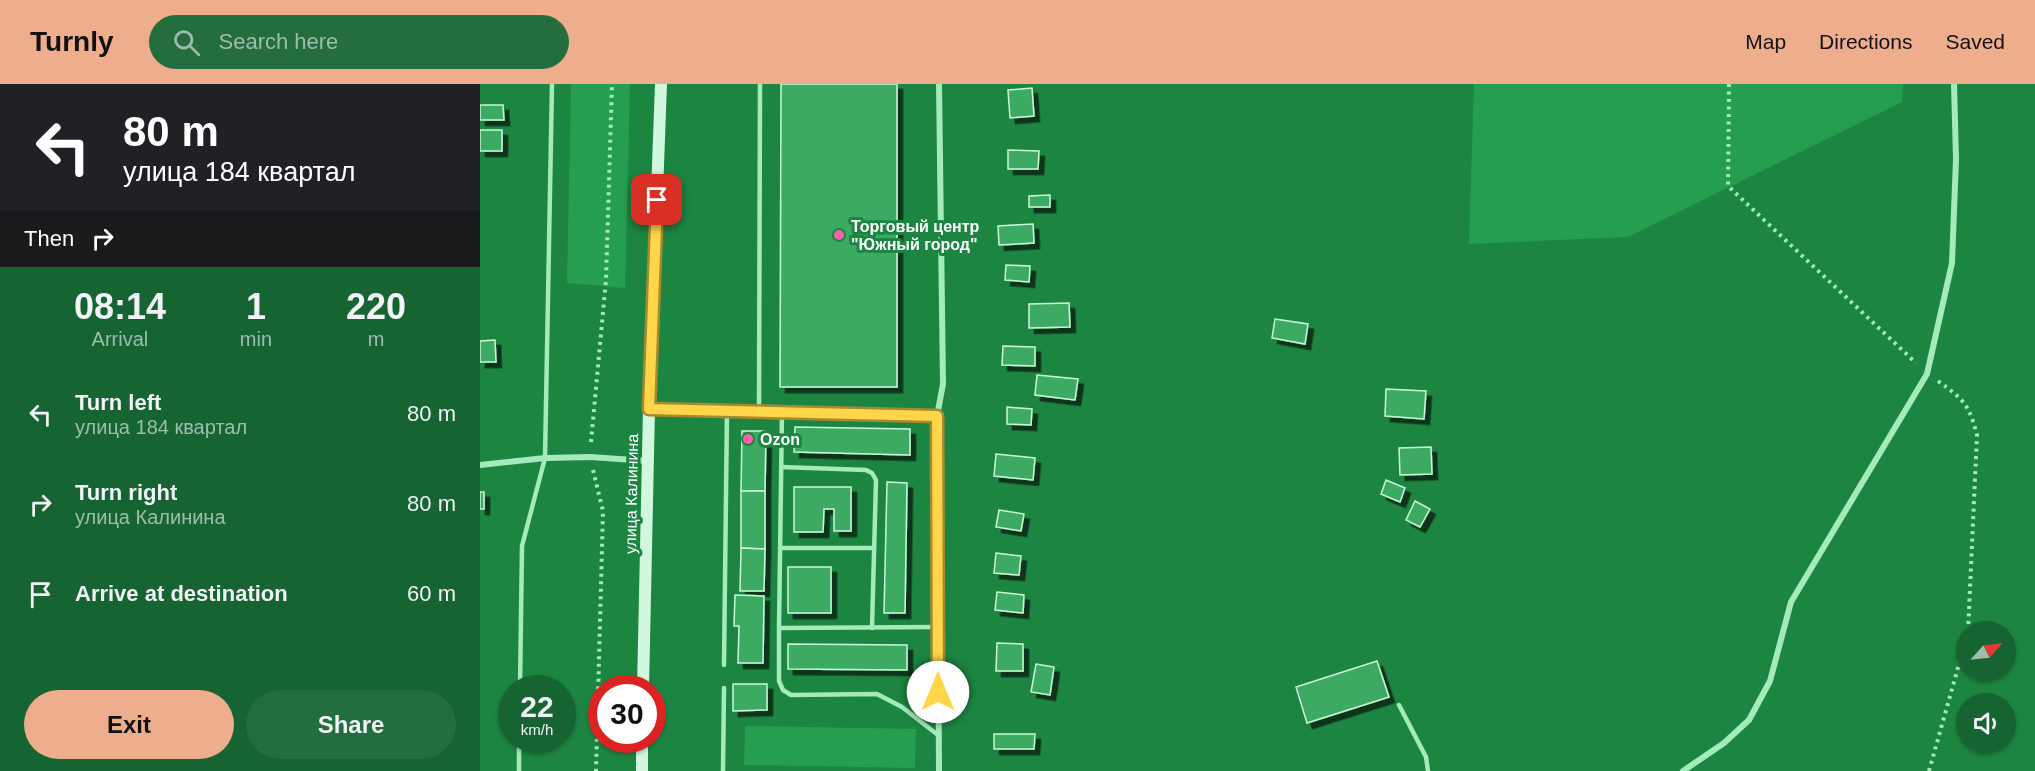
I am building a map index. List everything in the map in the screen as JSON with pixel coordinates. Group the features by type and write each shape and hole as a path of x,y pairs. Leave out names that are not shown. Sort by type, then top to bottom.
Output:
{"main road":[{"name":"улица Калинина","path":"643,675 649,409 661,84"},
{"path":"642,753 642,771"}],"street":[{"path":"939,84 944,384 937,416 939,771"},
{"path":"1683,771 1724,743 1749,720 1770,681 1791,602 1928,374 1952,263 1956,159 1954,84"},
{"path":"649,409 937,416"},
{"path":"480,465 545,458 590,457 649,461"}],"lane":[{"path":"520,675 522,546 545,458 552,84"},
{"path":"759,411 760,84"},
{"path":"724,665 726,411"},
{"path":"782,412 779,681 783,690 791,695 877,694 902,706 939,735"},
{"path":"781,467 866,470 872,473 876,480 872,628"},
{"path":"780,548 874,548"},
{"path":"779,628 938,627"},
{"path":"723,771 724,688"},
{"path":"1400,705 1426,757 1428,771"},
{"path":"519,753 519,771"}],"path":[{"path":"596,771 603,511 590,457 606,280 612,84"},
{"path":"1729,84 1728,186 1928,374 1959,396 1971,412 1977,435 1969,621"},
{"path":"1929,771 1956,675"}],"green space":[{"path":"571,84 630,84 625,288 567,283"},
{"path":"1474,84 1903,84 1902,102 1628,237 1469,244"},
{"path":"745,726 916,729 915,768 744,765"}],"building":[{"name":"Торговый центр \"Южный город\"","path":"781,84 897,84 897,387 780,387"},
{"path":"1032,88 1034,116 1010,118 1008,90"},
{"path":"480,105 503,105 504,120 480,120"},
{"path":"480,130 502,130 502,151 480,151"},
{"path":"1008,150 1039,151 1038,169 1008,169"},
{"path":"1050,195 1050,207 1029,207 1029,196"},
{"path":"1033,224 1034,243 999,245 998,226"},
{"path":"1006,265 1030,266 1029,282 1005,280"},
{"path":"1069,303 1070,327 1029,328 1029,304"},
{"path":"1275,319 1308,324 1305,344 1272,338"},
{"path":"495,340 496,362 480,362 480,341"},
{"path":"1003,346 1035,347 1035,366 1002,365"},
{"path":"1037,375 1078,379 1075,400 1035,395"},
{"path":"1386,389 1426,391 1424,419 1385,416"},
{"path":"1007,407 1032,409 1031,425 1007,424"},
{"path":"795,427 910,429 910,455 794,452"},
{"path":"742,431 766,431 765,491 741,491"},
{"path":"1431,447 1432,474 1400,475 1399,448"},
{"path":"996,454 1035,458 1033,480 994,476"},
{"path":"1386,480 1405,488 1400,502 1381,494"},
{"path":"887,482 907,483 905,613 884,613"},
{"path":"794,487 851,487 851,531 834,531 834,509 824,509 823,532 794,532"},
{"path":"741,491 765,491 765,549 741,548"},
{"path":"480,492 484,492 484,509 480,509"},
{"path":"1415,501 1430,509 1420,527 1406,520"},
{"path":"999,510 1024,514 1021,531 996,527"},
{"path":"741,548 765,549 764,591 740,591"},
{"path":"996,553 1021,556 1019,575 994,573"},
{"path":"788,567 831,567 831,613 788,613"},
{"path":"997,592 1024,595 1023,613 995,610"},
{"path":"735,595 764,596 763,663 738,663 739,626 734,626"},
{"path":"997,643 1023,644 1023,671 996,671"},
{"path":"788,644 907,645 907,670 788,669"},
{"path":"1377,661 1389,697 1307,723 1296,687"},
{"path":"1036,664 1054,667 1050,695 1031,692"},
{"path":"733,684 767,684 767,710 733,711"},
{"path":"994,734 1035,734 1034,749 994,749"}],"place":[{"name":"Торговый центр \"Южный город\"","path":"839,235"},
{"name":"Ozon","path":"748,439"}],"route":[{"path":"657,200 649,409 937,416 938,692"}]}
